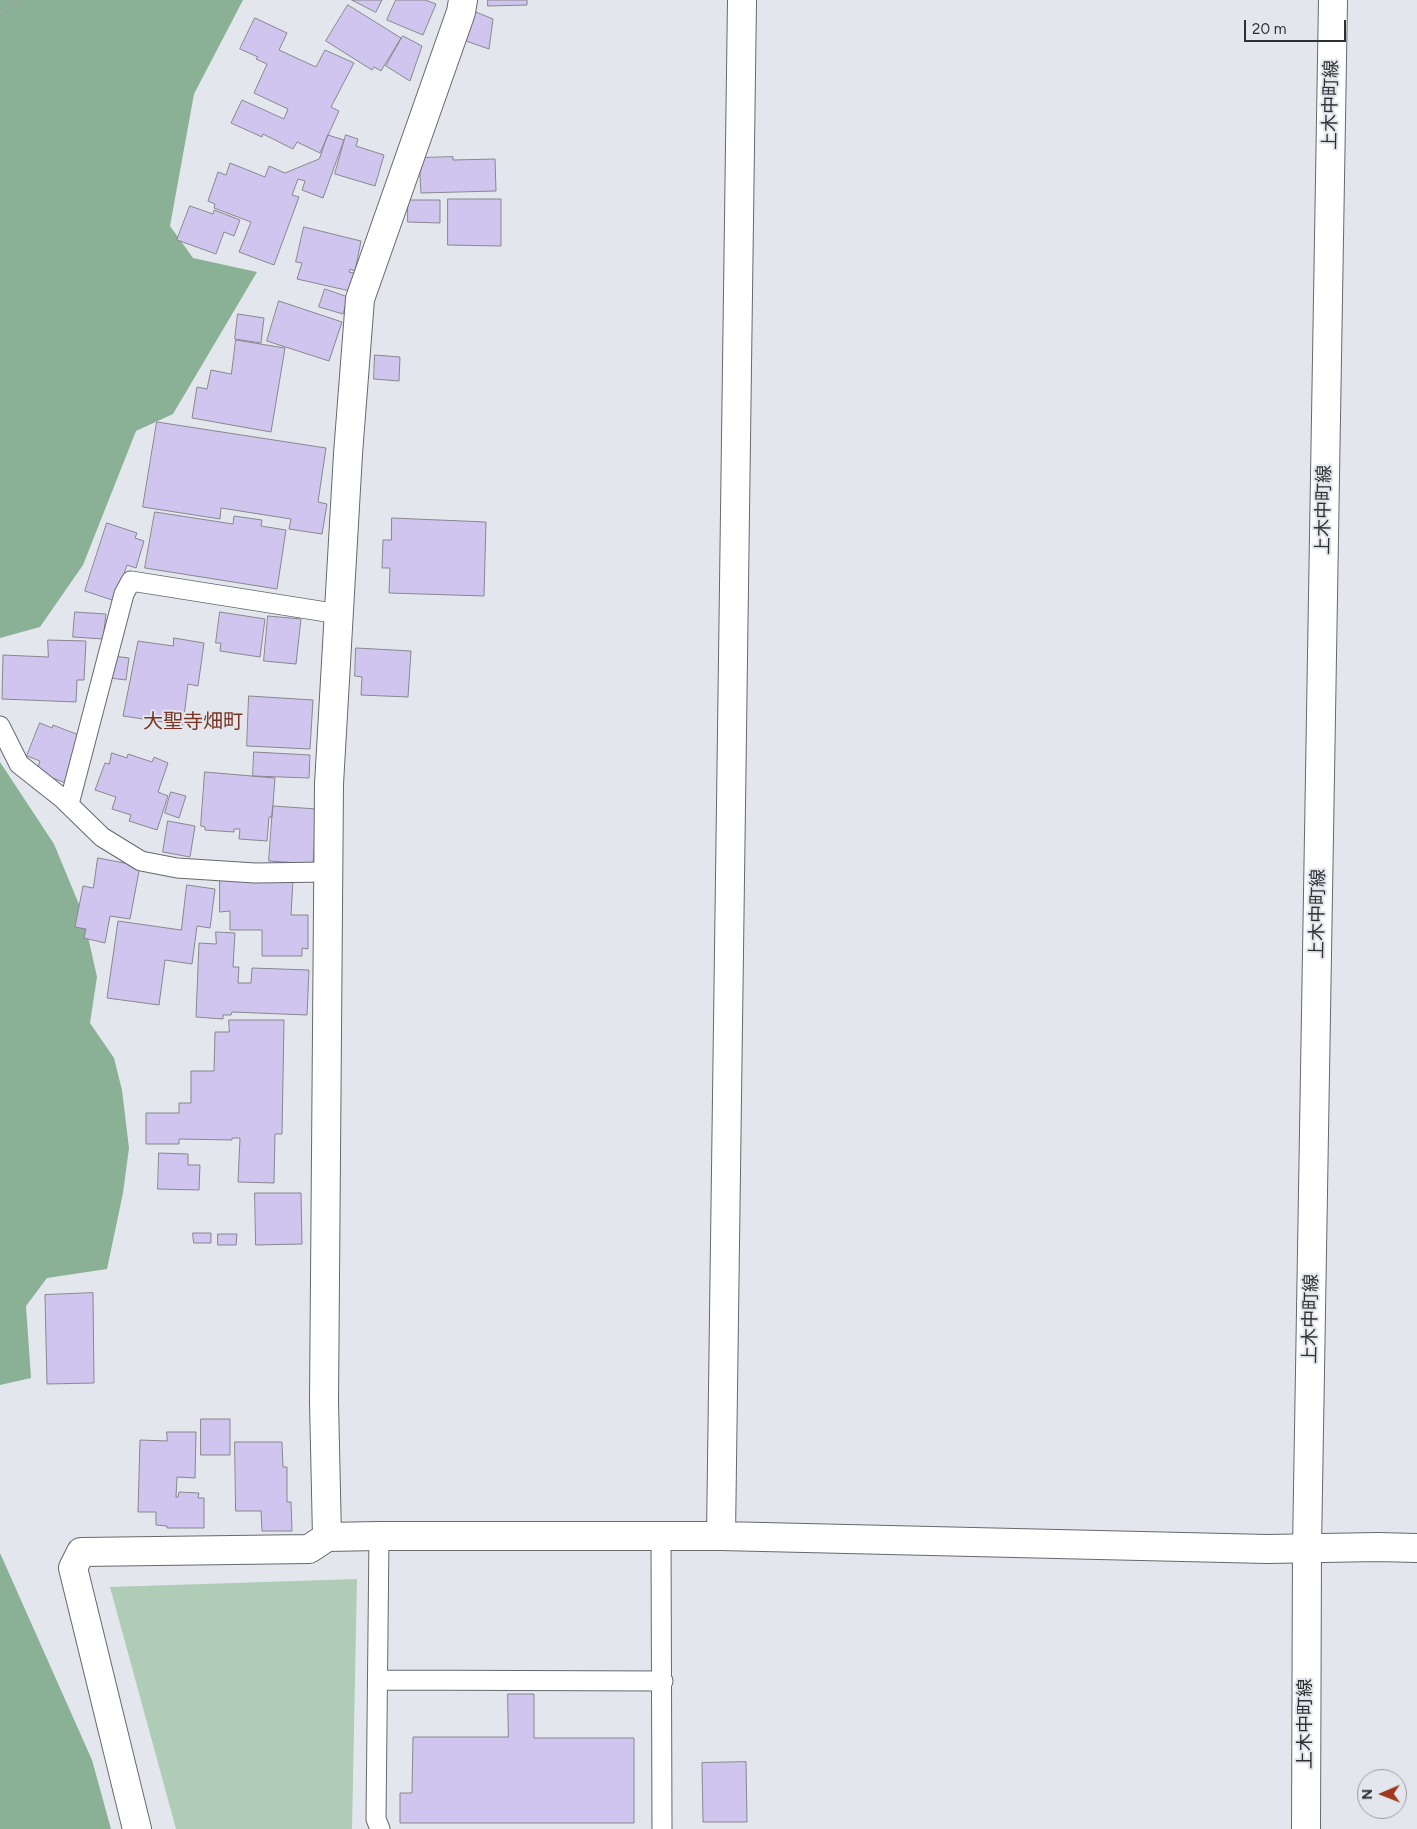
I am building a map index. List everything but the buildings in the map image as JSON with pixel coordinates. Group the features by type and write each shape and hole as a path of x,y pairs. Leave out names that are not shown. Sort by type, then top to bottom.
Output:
{"street":[{"path":"327,1537 324,1401 329,784 349,444 360,299 461,12 463,0"},
{"path":"721,1536 742,0"},
{"name":"上木中町線","path":"1306,1829 1307,1548 1333,0"},
{"path":"136,1829 72,1568 81,1552 309,1550 327,1537 380,1536 721,1536 1267,1549 1417,1548"}],"lane":[{"path":"69,804 124,594 132,581 339,614"},
{"path":"0,726 19,764 69,804 102,837 142,861 177,868 255,873 328,872"},
{"path":"380,1536 376,1819 380,1829"},
{"path":"661,1536 663,1681 662,1829"},
{"path":"378,1680 663,1681"}],"path":[{"path":"0,13 17,0"}],"green space":[{"path":"0,0 243,0 194,94 170,226 193,258 257,272 173,414 136,431 83,565 40,627 0,638"},
{"path":"0,762 54,844 83,914 97,977 90,1023 114,1058 122,1090 129,1148 123,1193 107,1269 47,1278 26,1306 31,1378 0,1385"},
{"path":"0,1553 92,1760 111,1829 0,1829"},
{"path":"357,1579 352,1829 176,1829 110,1587"}],"district":[{"name":"大聖寺畑町","path":"193,722"}]}
